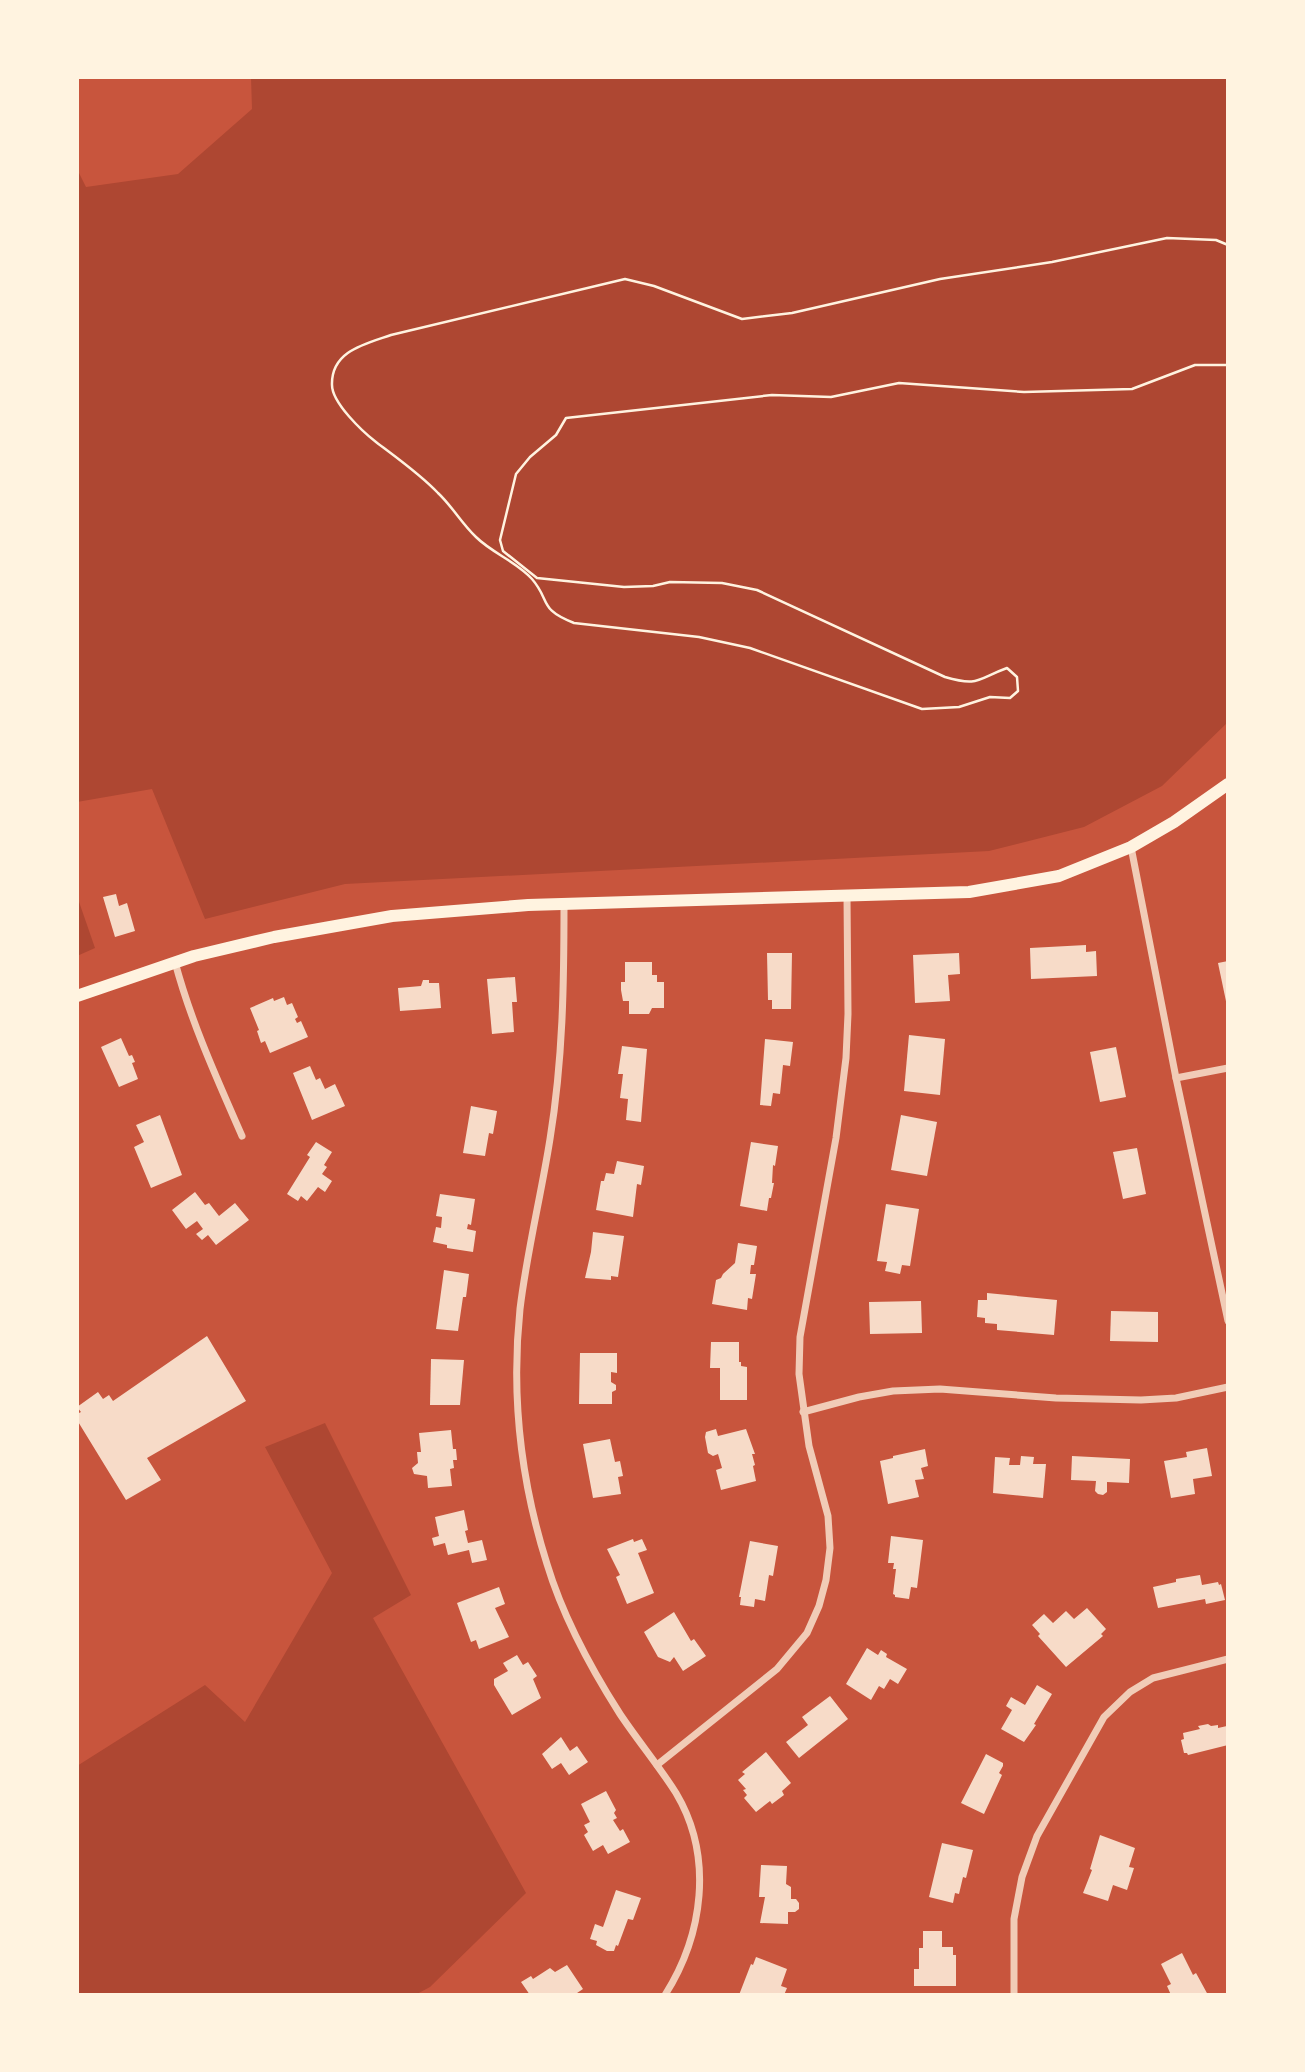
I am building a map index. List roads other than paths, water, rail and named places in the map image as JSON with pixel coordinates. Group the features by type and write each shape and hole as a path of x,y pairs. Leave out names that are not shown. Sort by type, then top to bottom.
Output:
{"main road":[{"path":"77,996 175,962 274,937 378,918 452,909 564,904 969,892 1059,876 1131,847 1174,822 1228,784"}],"street":[{"path":"1131,847 1228,1321"},
{"path":"657,1765 777,1670 807,1633 819,1606 826,1580 830,1535 828,1516 809,1446 803,1412 799,1374 800,1337 834,1150 846,1058 847,896"},
{"path":"564,904 564,1023 551,1138 521,1306 516,1365 518,1421 531,1504 557,1595 596,1674 620,1715 677,1795 691,1825 700,1869 697,1917 688,1949 665,1995"},
{"path":"175,962 197,1032 242,1136"},
{"path":"1177,1078 1228,1068"},
{"path":"803,1412 893,1391 940,1389 1056,1398 1141,1400 1176,1398 1228,1387"},
{"path":"1014,1995 1014,1919 1022,1877 1037,1836 1104,1717 1130,1692 1153,1678 1228,1659"}]}
